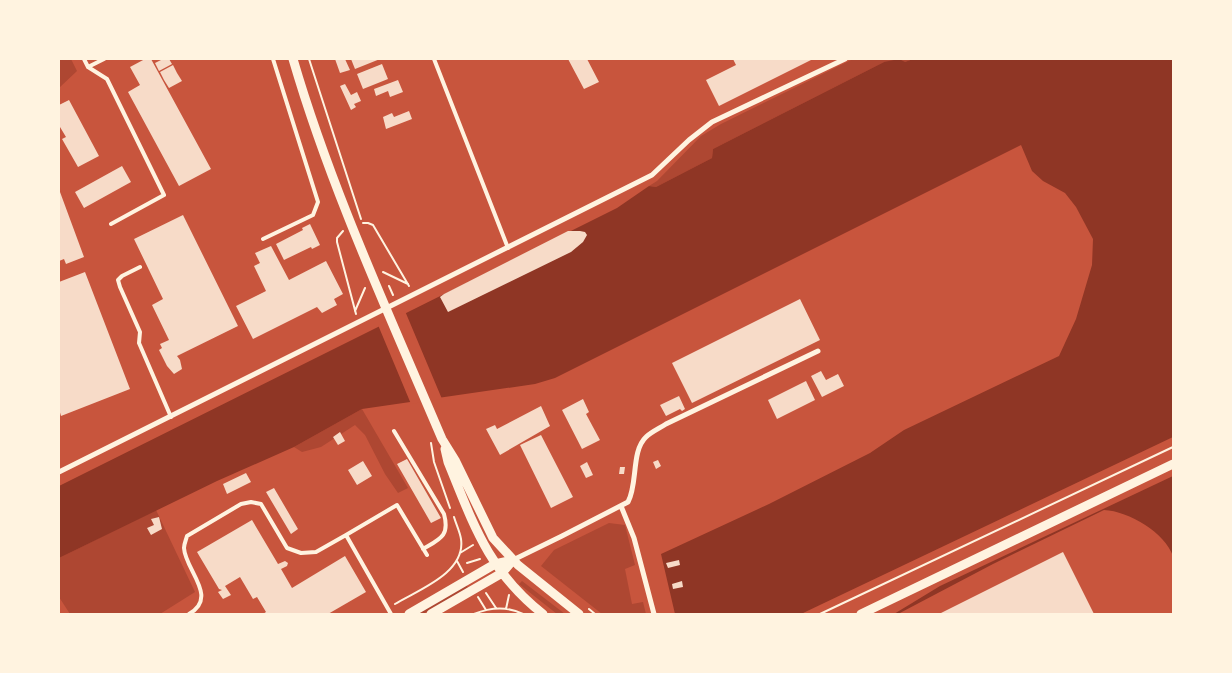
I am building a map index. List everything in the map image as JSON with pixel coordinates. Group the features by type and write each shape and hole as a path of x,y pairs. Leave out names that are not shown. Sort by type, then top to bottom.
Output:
{"street":[{"path":"294,59 322,148 432,412 448,462 478,536 502,573 525,600 543,614"},
{"path":"59,472 652,175 689,140 712,122 844,59"},
{"path":"409,614 495,564 513,560 628,502 632,494 636,458 645,438 666,424 818,351"},
{"path":"442,439 455,460 489,532 513,560 579,614"},
{"path":"861,614 1173,464"},
{"path":"621,506 634,538 654,614"},
{"path":"430,614 502,573 513,560"}],"lane":[{"path":"84,59 88,67 107,79 164,195 111,224"},
{"path":"88,67 104,59"},
{"path":"263,239 313,215 318,202 272,59"},
{"path":"434,59 508,248"},
{"path":"140,267 118,280 140,332 139,343 170,417"},
{"path":"394,431 444,514 445,532 441,538 423,549"},
{"path":"189,614 196,610 201,598 200,586 188,562 184,547 186,536 241,504 251,502 260,504 287,548 301,553 316,552 397,505 427,555"},
{"path":"346,535 391,614"}],"path":[{"path":"309,59 363,224 373,225 414,295"},
{"path":"343,231 337,238 337,242 355,311 366,286"},
{"path":"390,288 382,272 408,284"},
{"path":"388,608 447,573 458,560 461,539 434,462 431,443"},
{"path":"820,614 1173,447"},
{"path":"474,614 496,608 508,609 523,614"}],"shaded area":[{"path":"59,59 71,59 77,71 59,88"},
{"path":"853,59 913,59 905,62 884,62 713,149 712,158 656,187 649,186 657,181 701,136 721,124"},
{"path":"899,59 905,62 913,59 1173,59 1173,556 1169,547 1162,539 1145,525 1124,514 1104,510 993,564 898,614 675,614 661,554 769,504 870,453 904,430 1059,356 1076,319 1092,265 1093,239 1076,207 1065,193 1043,181 1032,171 1021,145 555,378 535,384 362,409 294,447 217,481 59,558 59,486 617,208 649,186 656,187 712,158 713,149 884,62"},
{"path":"362,409 408,488 398,493 385,474 365,435 355,425 321,447 302,452 294,447"},
{"path":"156,510 195,592 160,614 70,614 59,597 59,558"},
{"path":"609,523 625,525 635,565 625,569 632,604 643,602 646,614 602,614 541,566 554,550"},
{"path":"522,581 565,614 557,614 519,584"},
{"path":"466,584 468,588 423,614 418,614 428,606"}],"pier":[{"path":"405,311 442,399 411,404 378,325"},
{"path":"1173,437 1173,476 940,586 894,614 801,614"}],"building":[{"path":"145,59 151,59 211,169 179,186 128,92 140,85 130,67"},
{"path":"163,59 169,59 172,64 159,71 155,63"},
{"path":"335,59 345,59 350,70 340,73"},
{"path":"351,59 380,59 355,69"},
{"path":"568,59 587,59 599,82 584,89"},
{"path":"733,59 813,59 719,106 706,80 736,65"},
{"path":"382,64 388,79 363,89 357,74"},
{"path":"173,65 177,73 164,80 160,72"},
{"path":"177,73 182,81 169,88 164,80"},
{"path":"398,80 403,92 390,97 388,91 376,96 374,89"},
{"path":"345,84 351,95 357,92 361,101 354,104 356,107 351,110 340,86"},
{"path":"69,100 99,156 78,167 62,139 66,137 59,128 59,105"},
{"path":"409,111 412,119 386,129 383,117 392,113 394,117"},
{"path":"122,166 131,182 84,208 75,192"},
{"path":"59,192 84,257 66,264 64,259 59,261"},
{"path":"183,215 238,326 177,356 182,369 174,374 167,366 159,350 162,348 160,344 169,340 152,305 163,299 134,239"},
{"path":"310,224 320,245 312,249 311,247 284,260 276,244 303,230 302,228"},
{"path":"568,231 585,232 587,235 583,242 571,252 448,312 440,297 444,294"},
{"path":"271,246 289,280 326,261 343,294 334,299 337,305 322,313 317,307 253,339 236,306 266,291 254,266 260,263 255,253"},
{"path":"85,272 130,389 61,416 59,409 59,282"},
{"path":"800,299 820,340 692,403 672,363"},
{"path":"821,371 826,380 838,374 844,386 822,397 811,376"},
{"path":"806,381 815,400 777,419 768,400"},
{"path":"679,396 685,409 682,411 680,409 666,416 660,405"},
{"path":"583,399 589,412 586,414 600,440 582,449 562,410"},
{"path":"541,406 550,426 500,455 486,429 495,425 497,429"},
{"path":"340,432 345,441 338,445 333,437"},
{"path":"541,435 573,497 551,508 520,445"},
{"path":"407,459 441,518 431,523 397,464"},
{"path":"658,460 661,466 656,469 653,462"},
{"path":"363,461 372,476 357,485 348,470"},
{"path":"587,462 593,475 586,478 580,466"},
{"path":"620,467 625,467 624,474 619,474"},
{"path":"246,473 251,482 227,494 223,484"},
{"path":"274,488 298,529 291,534 266,492"},
{"path":"159,517 162,529 151,535 147,528 154,525 151,519"},
{"path":"252,520 278,564 285,561 288,563 287,566 281,569 292,588 345,556 366,592 328,614 263,614 266,612 257,597 253,599 240,577 225,586 231,595 223,599 218,592 222,590 219,589 197,552"},
{"path":"1063,552 1094,614 939,614"},
{"path":"679,560 680,565 668,568 666,563"},
{"path":"682,581 683,587 673,589 672,584"}]}
